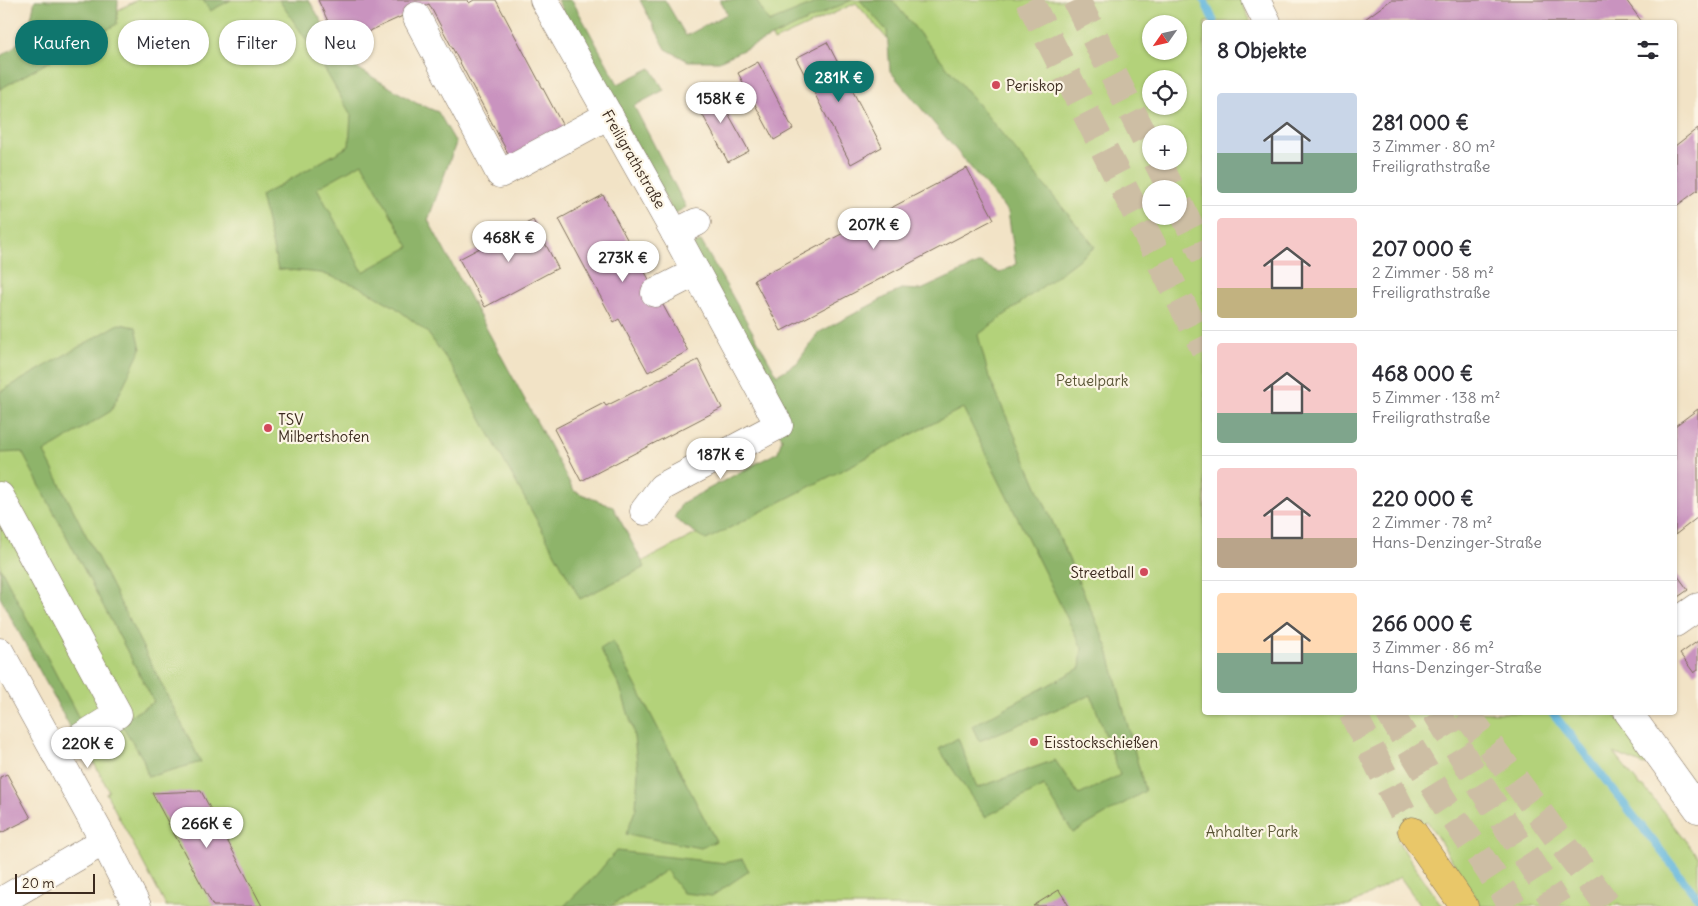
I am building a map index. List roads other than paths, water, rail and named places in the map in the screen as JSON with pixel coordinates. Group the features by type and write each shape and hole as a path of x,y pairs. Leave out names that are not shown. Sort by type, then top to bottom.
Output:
{"highway":[{"path":"1412,831 1464,906"}],"street":[{"name":"Freiligrathstraße","path":"544,0 608,115 686,227 696,272 779,426 662,487 644,511"},
{"path":"1256,0 1266,20"},
{"path":"416,16 500,174 608,115"},
{"path":"655,293 696,272"},
{"path":"0,496 118,714 55,753"},
{"path":"1677,622 1698,607"},
{"path":"0,652 104,841 137,906"},
{"path":"1630,715 1698,809"},
{"path":"0,902 104,841"}],"waterway":[{"path":"1204,0 1213,20"},
{"path":"1554,715 1698,898"}],"tunnel":[{"path":"1029,0 1202,344"},
{"path":"1076,0 1142,132"},
{"path":"1162,170 1166,180"},
{"path":"1187,220 1202,251"},
{"path":"1354,715 1412,831"},
{"path":"1391,715 1447,807 1513,906"},
{"path":"1438,715 1558,906"},
{"path":"1467,715 1608,906"}],"place":[{"name":"Periskop","path":"996,85"},
{"name":"TSV Milbertshofen","path":"268,428"},
{"name":"Streetball","path":"1144,572"},
{"name":"Eisstockschießen","path":"1034,742"}],"park label":[{"name":"Petuelpark","path":"1092,380"},
{"name":"Anhalter Park","path":"1252,831"}]}
